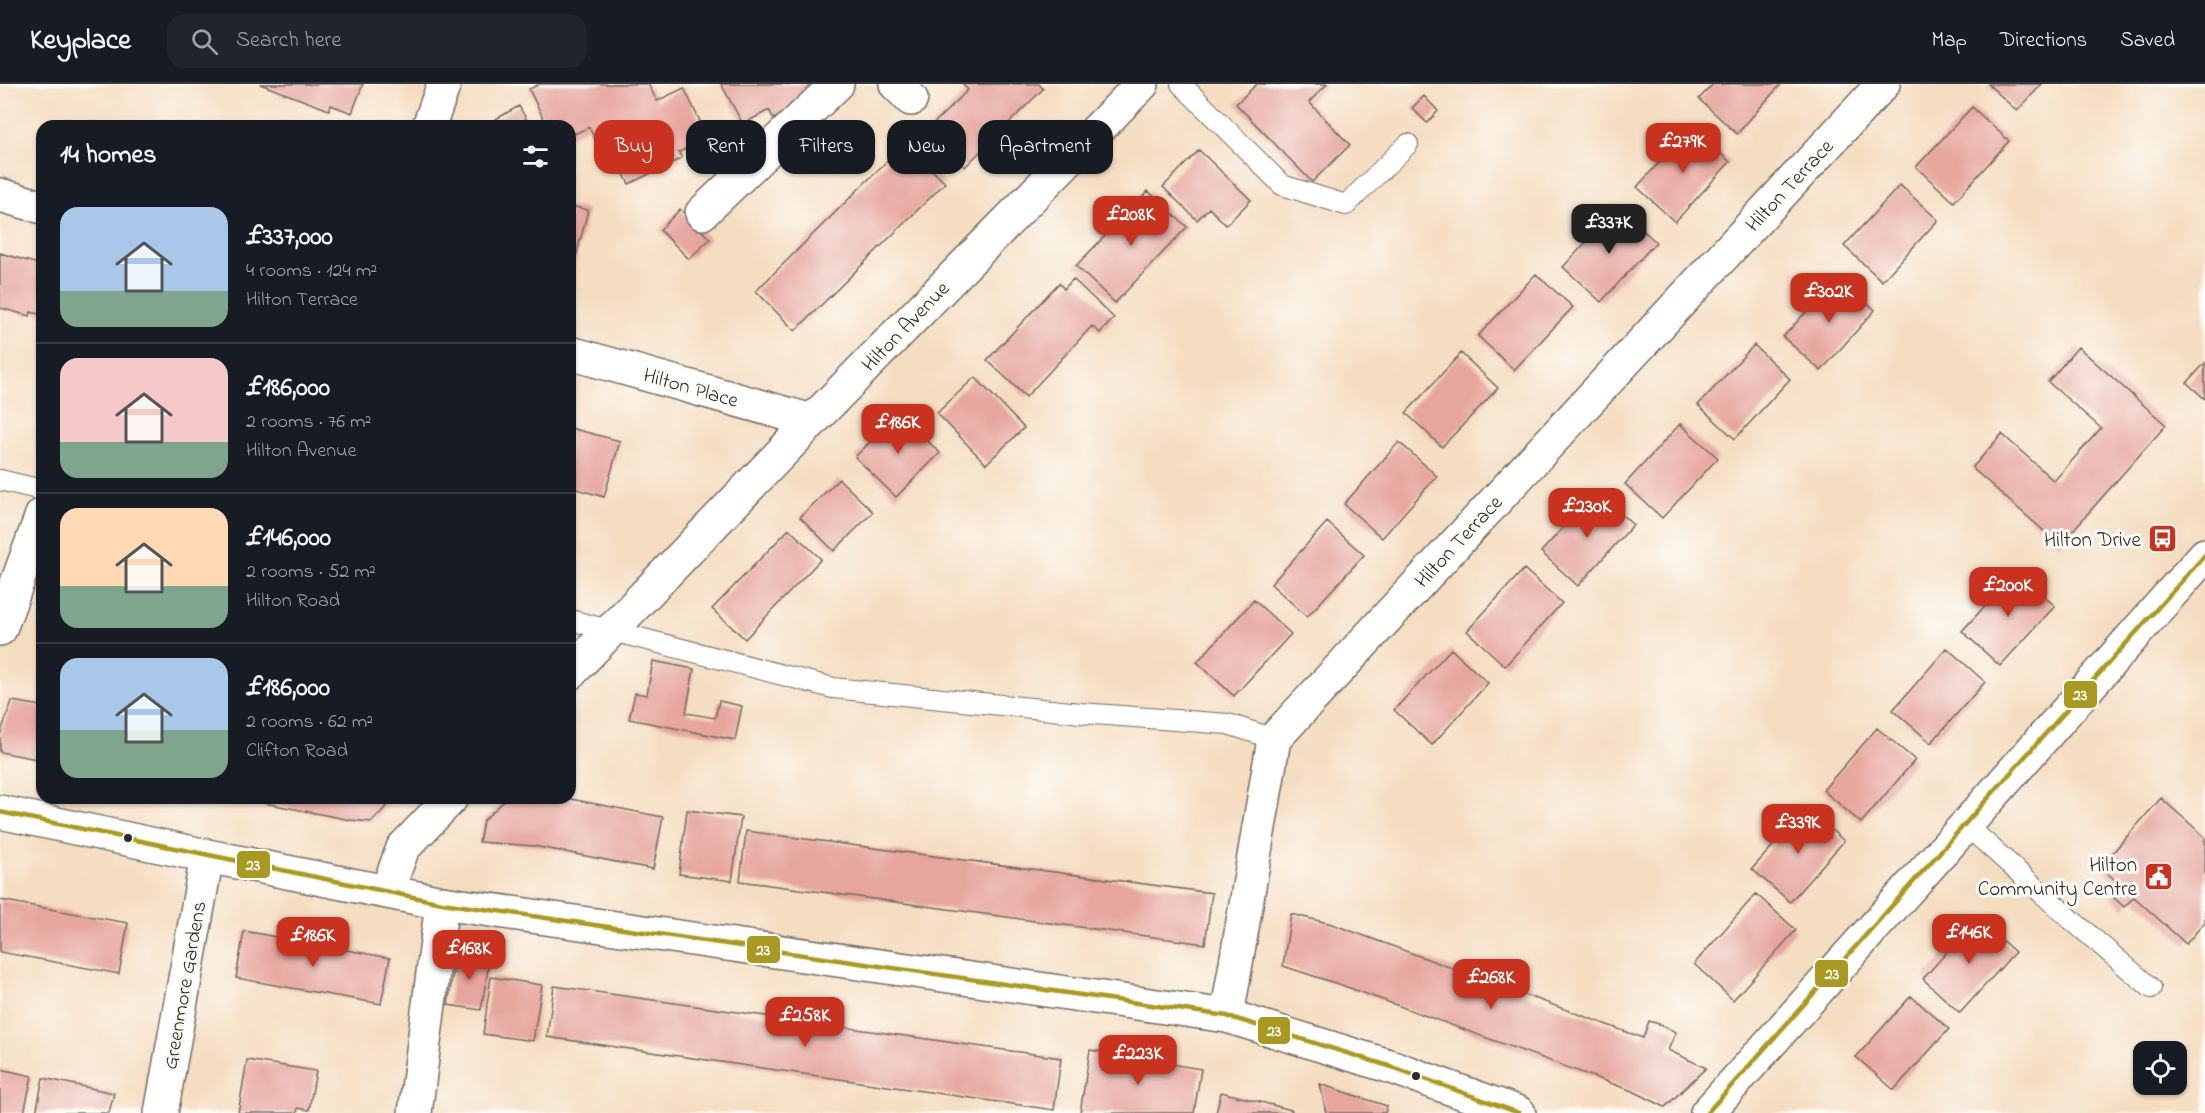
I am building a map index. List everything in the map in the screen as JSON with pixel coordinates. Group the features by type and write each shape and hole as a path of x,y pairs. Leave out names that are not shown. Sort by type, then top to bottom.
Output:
{"street":[{"path":"431,120 444,84"},
{"path":"702,213 837,84"},
{"name":"Hilton Terrace","path":"1274,739 1883,84"},
{"name":"Hilton Avenue","path":"576,667 1136,86"},
{"path":"0,195 36,205"},
{"name":"Hilton Place","path":"576,355 812,421"},
{"path":"0,628 36,531"},
{"path":"1707,1113 2205,555"},
{"path":"1227,1016 1274,739"},
{"path":"387,891 404,848 445,804"},
{"path":"0,812 442,903 1227,1016 1392,1067 1520,1113"},
{"name":"Greenmore Gardens","path":"161,1113 207,856"},
{"path":"415,1113 442,903"}],"lane":[{"path":"1181,84 1282,185 1346,206 1408,144"},
{"path":"0,480 36,489"},
{"path":"576,621 833,688 1081,713 1228,724 1274,739"},
{"path":"1966,825 2151,988"}],"building":[{"path":"260,84 363,84 352,113 331,105 329,110"},
{"path":"540,84 648,84 657,101 684,88 699,120 686,120 686,149 679,152 682,158 674,162 674,120 594,120 594,138 589,127 576,133 576,120 544,120 529,89"},
{"path":"721,84 823,84 826,90 774,119 769,110 750,120 741,120"},
{"path":"963,84 1039,84 1043,89 1012,120 978,120 978,154 966,166 966,120 937,120 968,90"},
{"path":"1257,84 1327,84 1309,102 1350,145 1312,182 1236,104"},
{"path":"1713,84 1781,84 1737,134 1699,99"},
{"path":"1988,84 2042,84 2017,111"},
{"path":"1424,96 1438,111 1427,123 1412,108"},
{"path":"519,106 527,120 494,120"},
{"path":"1972,107 2009,141 1954,202 1916,167"},
{"path":"1691,127 1730,162 1675,222 1637,187"},
{"path":"1199,150 1251,200 1226,225 1209,208 1197,220 1163,187"},
{"path":"887,161 887,174 936,174 945,183 795,331 756,291"},
{"path":"624,174 649,174 629,184"},
{"path":"1900,185 1938,220 1882,281 1844,246"},
{"path":"1148,191 1187,227 1115,303 1076,266"},
{"path":"576,207 588,210 576,257"},
{"path":"1618,208 1656,242 1601,302 1563,267"},
{"path":"680,209 710,239 689,259 660,230"},
{"path":"0,253 36,263 36,313 31,312 30,316 0,308"},
{"path":"1536,274 1573,307 1514,370 1478,336"},
{"path":"1838,277 1875,310 1821,371 1783,337"},
{"path":"1073,279 1114,318 1100,333 1092,326 1026,397 987,360 1059,283 1064,289"},
{"path":"1754,345 1790,379 1735,439 1698,405"},
{"path":"2078,347 2166,425 2060,545 1972,468 2002,434 2054,481 2101,428 2048,382"},
{"path":"1461,353 1498,388 1442,447 1406,413"},
{"path":"2205,363 2205,399 2187,383"},
{"path":"975,377 1024,428 986,464 937,413"},
{"path":"899,413 940,453 896,497 855,457"},
{"path":"1680,424 1718,458 1662,518 1625,484"},
{"path":"576,430 620,441 604,497 576,489"},
{"path":"1399,442 1437,476 1382,538 1344,504"},
{"path":"839,479 873,512 834,551 800,517"},
{"path":"1596,491 1633,525 1578,586 1541,552"},
{"path":"1327,522 1364,555 1307,617 1271,584"},
{"path":"789,529 821,559 745,639 712,609"},
{"path":"1524,569 1562,603 1505,666 1467,631"},
{"path":"2017,571 2055,606 2000,666 1962,631"},
{"path":"1254,600 1291,634 1234,696 1197,662"},
{"path":"1947,648 1985,682 1931,743 1893,710"},
{"path":"1451,649 1488,683 1432,745 1394,710"},
{"path":"653,661 694,669 686,713 715,718 719,701 742,706 735,740 629,719 635,693 647,695"},
{"path":"12,701 36,705 36,759 0,752 0,735"},
{"path":"1877,728 1915,760 1861,823 1823,790"},
{"name":"Hilton Community Centre","path":"2161,798 2205,837 2205,922 2186,944 2134,897 2124,907 2112,896 2121,885 2100,867"},
{"path":"576,800 663,817 653,869 534,846 479,842 483,821 501,804 576,804"},
{"path":"270,804 389,804 371,822"},
{"path":"1807,808 1844,841 1790,902 1752,869"},
{"path":"687,810 741,817 732,881 679,874"},
{"path":"746,831 1212,893 1205,944 740,881"},
{"path":"1756,894 1796,930 1733,1000 1694,964"},
{"path":"0,900 128,923 119,974 0,952"},
{"path":"1291,914 1332,924 1643,1038 1649,1021 1659,1024 1676,1032 1668,1050 1706,1068 1665,1107 1635,1092 1283,966"},
{"path":"1977,918 2015,952 1960,1013 1923,979"},
{"path":"244,931 390,958 381,1004 236,978"},
{"path":"456,952 490,957 481,1010 448,1005"},
{"path":"491,977 542,985 533,1041 483,1034"},
{"path":"554,986 1061,1058 1054,1110 547,1037"},
{"path":"1911,996 1949,1029 1894,1090 1856,1057"},
{"path":"1090,1050 1201,1069 1194,1113 1080,1113"},
{"path":"247,1060 316,1071 309,1110 298,1108 297,1113 238,1113"},
{"path":"0,1069 32,1076 24,1113 0,1113"},
{"path":"43,1078 114,1093 109,1113 36,1113"},
{"path":"1320,1084 1387,1106 1385,1113 1326,1113"},
{"path":"1221,1092 1292,1110 1291,1113 1216,1113"}],"transit line":[{"name":"23","path":"1707,1113 2205,555"},
{"name":"23","path":"0,812 442,903 1227,1016 1392,1067 1519,1113"}],"place":[{"name":"Hilton Drive","path":"2162,539"},
{"name":"Hilton Community Centre","path":"2158,876"}]}
